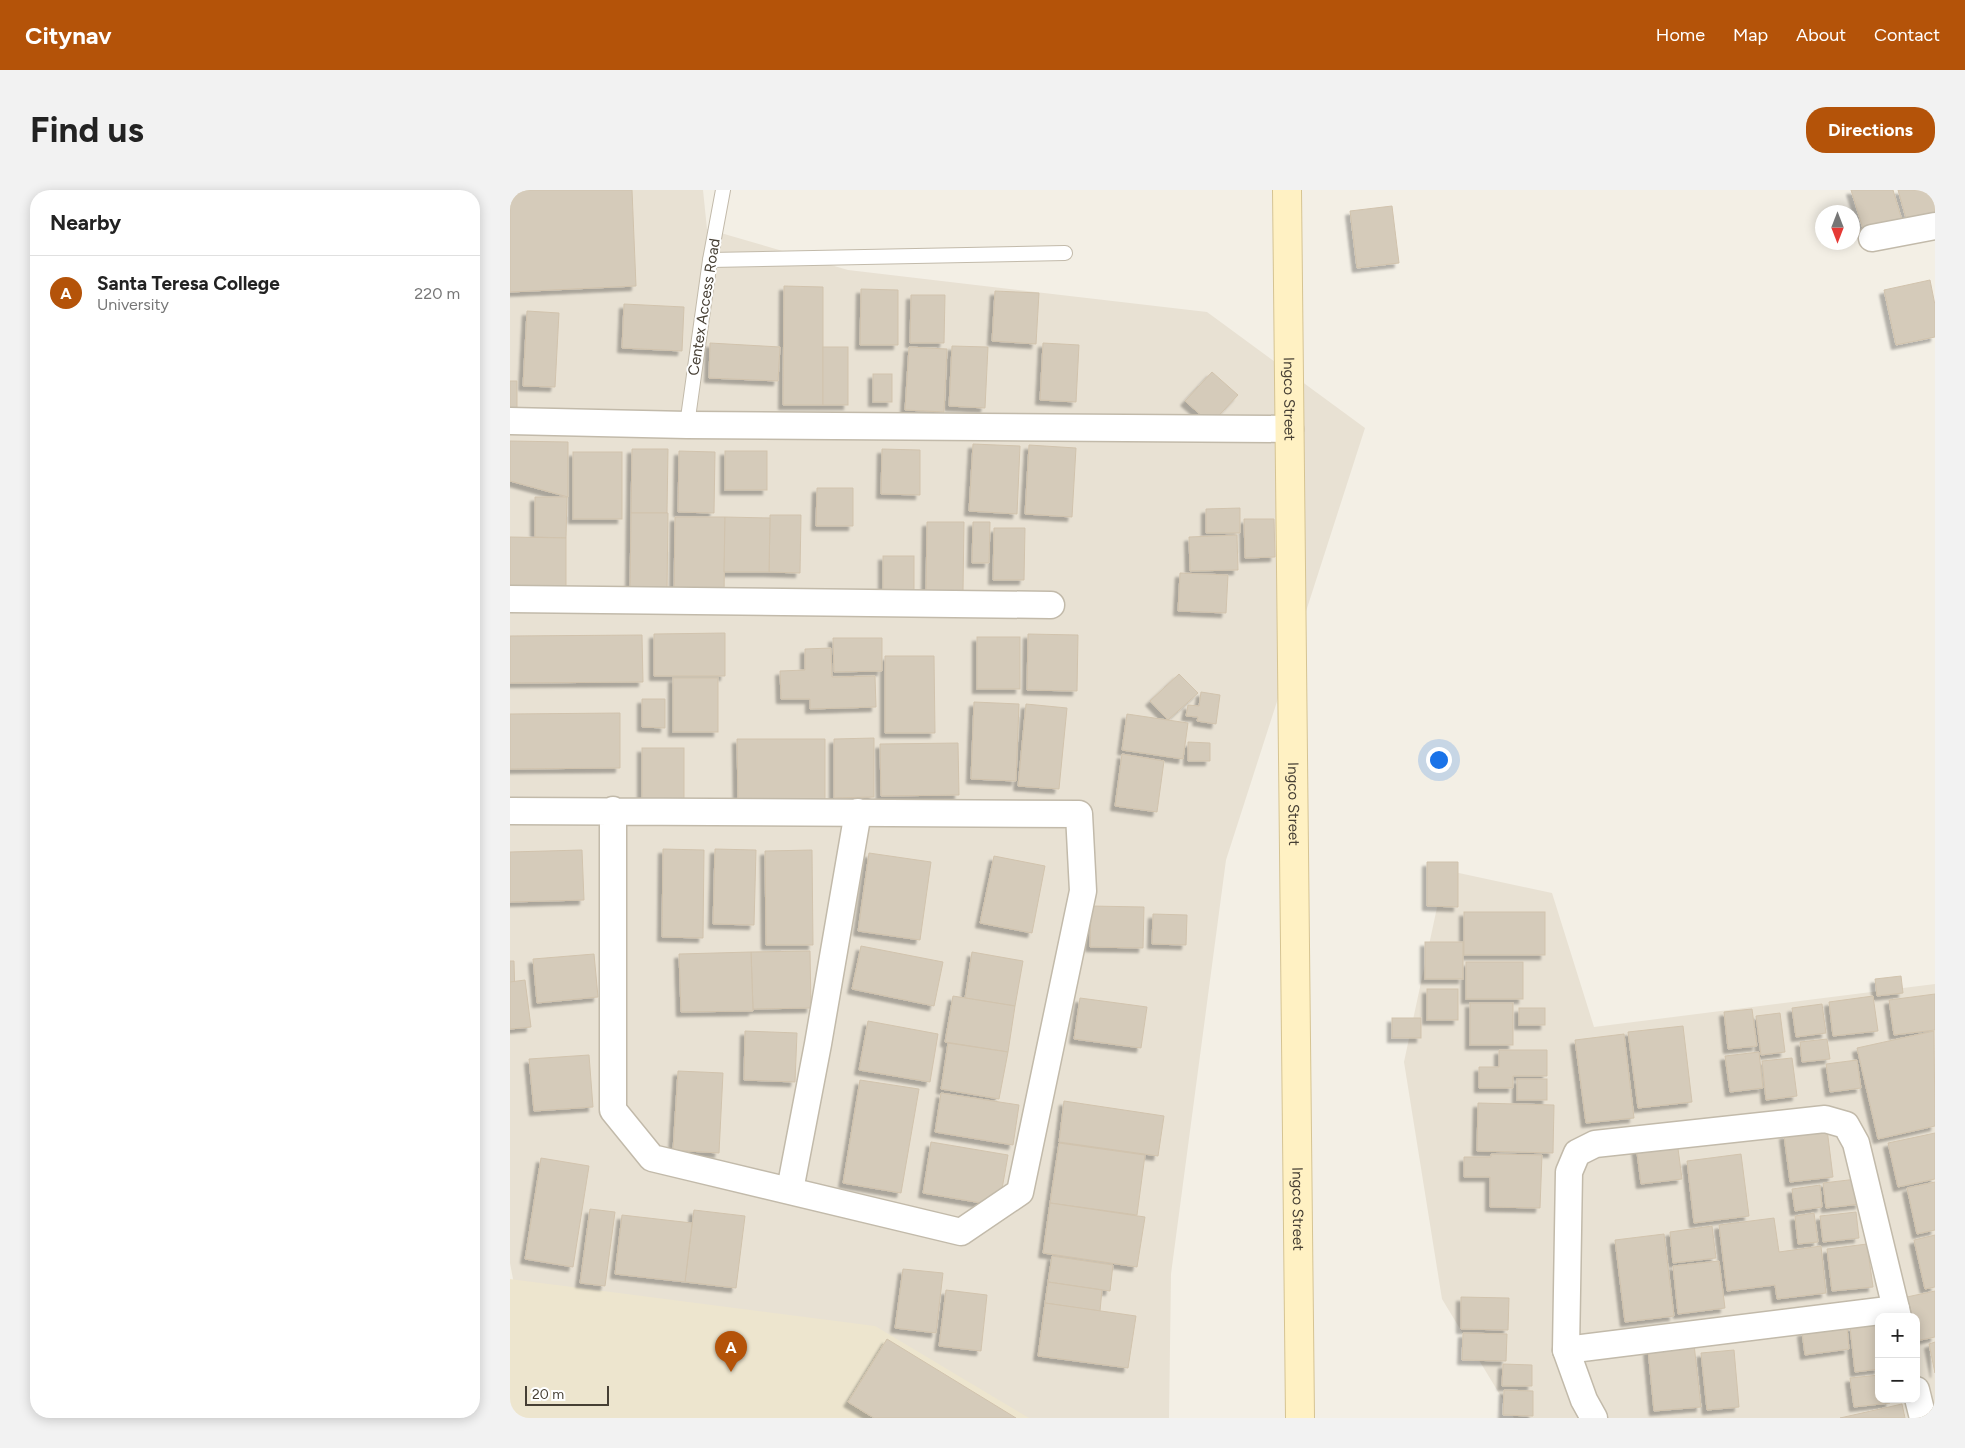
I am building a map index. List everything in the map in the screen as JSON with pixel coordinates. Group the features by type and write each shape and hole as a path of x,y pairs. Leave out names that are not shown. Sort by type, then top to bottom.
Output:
{"street":[{"name":"Ingco Street","path":"1287,190 1300,1418"},
{"path":"1872,238 1935,226"},
{"path":"510,420 687,425 1290,430"},
{"path":"510,599 1051,605"},
{"path":"510,811 613,810 1079,814 1083,891 1020,1192 961,1232 652,1158 613,1110 613,810"},
{"path":"790,1190 818,1044 858,812"},
{"path":"1594,1418 1584,1400 1566,1350 1568,1172 1577,1153 1595,1144 1825,1119 1846,1125 1856,1143 1897,1313"},
{"path":"1566,1350 1875,1315"},
{"path":"1919,1403 1923,1418"}],"lane":[{"name":"Centex Access Road","path":"687,425 710,260 723,190"},
{"path":"710,260 1065,253"}],"shaded area":[{"path":"510,190 703,190 707,229 848,270 1207,312 1365,428 1226,860 1171,1274 1169,1418 539,1418 510,1263"},
{"path":"1445,870 1552,893 1594,1027 1935,984 1935,1418 1514,1418 1442,1299 1404,1062"},
{"path":"510,1279 875,1326 1029,1418 510,1418"}],"building":[{"path":"510,190 632,190 636,286 510,292"},
{"path":"1851,190 1893,190 1902,220 1864,232 1860,219 1860,205 1856,205"},
{"path":"1898,190 1935,190 1935,221 1909,229"},
{"path":"1392,206 1399,263 1357,268 1350,211"},
{"path":"1930,280 1935,305 1935,337 1896,345 1884,290"},
{"path":"784,286 823,287 823,405 783,405"},
{"path":"861,289 898,290 898,345 860,345"},
{"path":"995,291 1039,293 1036,344 992,341"},
{"path":"911,295 945,295 944,343 910,343"},
{"path":"624,304 684,307 682,351 622,348"},
{"path":"527,311 559,313 555,387 523,386"},
{"path":"710,343 780,347 778,381 709,378"},
{"path":"1043,343 1079,345 1076,402 1040,400"},
{"path":"952,346 988,347 985,408 949,406"},
{"path":"823,347 848,347 848,405 823,405"},
{"path":"909,347 947,349 944,412 905,410"},
{"path":"1212,372 1238,395 1211,424 1185,401"},
{"path":"873,374 892,374 892,402 873,402"},
{"path":"510,381 517,381 517,409 510,409"},
{"path":"510,441 568,442 568,497 510,481"},
{"path":"973,444 1020,446 1017,514 969,511"},
{"path":"1029,445 1076,448 1072,517 1025,514"},
{"path":"632,449 668,449 667,513 631,513"},
{"path":"882,449 920,450 920,495 881,494"},
{"path":"679,451 715,452 714,513 678,512"},
{"path":"725,451 767,451 767,490 725,490"},
{"path":"573,452 622,452 622,519 573,519"},
{"path":"817,488 853,488 853,526 816,526"},
{"path":"535,497 567,497 566,538 535,537"},
{"path":"1240,508 1240,533 1206,533 1206,509"},
{"path":"631,513 668,513 667,593 630,592"},
{"path":"770,515 801,515 800,573 769,572"},
{"path":"675,517 725,517 724,598 674,598"},
{"path":"725,517 770,518 769,572 724,572"},
{"path":"1244,519 1274,519 1275,557 1245,558"},
{"path":"927,522 964,522 963,592 926,591"},
{"path":"973,522 990,522 989,563 972,563"},
{"path":"994,528 1025,528 1024,580 993,580"},
{"path":"1237,535 1238,570 1190,571 1189,537"},
{"path":"510,537 566,538 566,596 510,595"},
{"path":"883,556 914,556 914,598 883,598"},
{"path":"1180,573 1228,575 1226,613 1178,611"},
{"path":"725,633 725,676 654,676 654,634"},
{"path":"1028,634 1078,635 1077,691 1027,690"},
{"path":"642,635 643,682 510,683 510,636"},
{"path":"977,637 1020,637 1020,689 977,689"},
{"path":"833,638 882,638 882,671 834,672"},
{"path":"831,648 832,677 875,676 876,707 810,709 810,699 781,699 780,671 805,670 805,649"},
{"path":"885,656 934,656 935,733 885,733"},
{"path":"1179,674 1198,693 1168,720 1150,701"},
{"path":"673,678 718,678 718,732 673,732"},
{"path":"1201,692 1220,695 1216,724 1197,721 1198,717 1186,716 1188,705 1199,706"},
{"path":"642,699 665,699 665,728 642,727"},
{"path":"974,702 1019,704 1016,781 971,779"},
{"path":"1026,704 1067,708 1059,789 1018,786"},
{"path":"620,713 620,768 510,769 510,714"},
{"path":"1127,714 1188,723 1183,759 1122,750"},
{"path":"874,738 874,797 834,798 834,739"},
{"path":"737,739 825,739 825,800 738,800"},
{"path":"1188,742 1210,743 1210,761 1188,761"},
{"path":"958,743 959,795 881,796 880,744"},
{"path":"642,748 684,748 684,803 642,803"},
{"path":"1122,754 1164,761 1157,812 1115,806"},
{"path":"663,849 704,850 703,938 662,937"},
{"path":"715,849 756,850 754,925 713,924"},
{"path":"582,850 584,900 510,902 510,852"},
{"path":"812,850 813,945 766,945 765,851"},
{"path":"869,853 931,862 920,940 858,931"},
{"path":"994,856 1045,866 1032,933 980,923"},
{"path":"1427,862 1458,862 1458,907 1427,906"},
{"path":"1091,906 1144,907 1143,948 1090,947"},
{"path":"1464,912 1545,912 1545,955 1464,955"},
{"path":"1153,914 1187,915 1186,945 1152,944"},
{"path":"1425,942 1463,942 1463,979 1425,979"},
{"path":"861,946 943,962 934,1006 852,989"},
{"path":"810,951 811,1008 753,1009 751,952"},
{"path":"751,952 753,1011 681,1012 679,954"},
{"path":"972,952 1023,961 1015,1006 965,998"},
{"path":"594,954 598,997 537,1003 533,959"},
{"path":"510,961 514,961 515,998 510,998"},
{"path":"1466,962 1523,962 1523,999 1466,999"},
{"path":"1901,976 1903,993 1877,996 1875,979"},
{"path":"525,980 531,1027 510,1029 510,982"},
{"path":"1427,989 1458,989 1458,1020 1427,1020"},
{"path":"1935,994 1935,1030 1894,1035 1889,1000"},
{"path":"953,996 1015,1006 1008,1052 945,1042"},
{"path":"1873,996 1878,1031 1833,1036 1829,1002"},
{"path":"1080,998 1147,1007 1141,1048 1074,1039"},
{"path":"1470,1003 1513,1003 1513,1045 1470,1045"},
{"path":"1822,1004 1826,1033 1796,1037 1792,1008"},
{"path":"1519,1008 1545,1008 1545,1025 1519,1025"},
{"path":"1752,1009 1757,1046 1728,1049 1724,1012"},
{"path":"1780,1013 1785,1052 1761,1055 1756,1016"},
{"path":"1392,1018 1421,1018 1421,1038 1392,1038"},
{"path":"868,1021 938,1034 930,1082 859,1070"},
{"path":"1683,1026 1692,1102 1638,1108 1628,1032"},
{"path":"745,1031 797,1033 795,1082 744,1080"},
{"path":"1934,1031 1935,1126 1878,1139 1857,1048"},
{"path":"1624,1034 1634,1118 1586,1123 1575,1040"},
{"path":"1827,1039 1830,1059 1802,1062 1800,1042"},
{"path":"948,1043 1008,1052 999,1099 941,1089"},
{"path":"1499,1050 1547,1050 1547,1076 1513,1076 1513,1088 1479,1088 1479,1067 1499,1067"},
{"path":"1759,1052 1763,1088 1730,1092 1725,1056"},
{"path":"589,1055 593,1107 534,1111 529,1059"},
{"path":"1792,1058 1797,1096 1766,1100 1762,1061"},
{"path":"1857,1060 1861,1088 1830,1092 1826,1064"},
{"path":"678,1071 723,1073 719,1153 673,1150"},
{"path":"1517,1079 1547,1079 1547,1100 1517,1100"},
{"path":"860,1080 919,1089 901,1193 843,1183"},
{"path":"941,1093 1019,1105 1013,1145 935,1132"},
{"path":"1064,1101 1164,1116 1158,1156 1059,1142"},
{"path":"1478,1103 1554,1105 1553,1153 1477,1151"},
{"path":"1827,1129 1833,1177 1790,1182 1784,1135"},
{"path":"1935,1133 1935,1179 1898,1187 1888,1143"},
{"path":"1677,1141 1682,1179 1641,1184 1636,1145"},
{"path":"931,1142 1008,1155 999,1206 923,1193"},
{"path":"1059,1143 1145,1155 1137,1215 1050,1203"},
{"path":"1491,1154 1542,1155 1540,1208 1490,1207 1490,1177 1464,1177 1464,1157 1491,1157"},
{"path":"1741,1154 1749,1216 1694,1223 1687,1161"},
{"path":"541,1158 589,1166 573,1267 525,1259"},
{"path":"1857,1179 1860,1204 1826,1208 1823,1183"},
{"path":"1935,1182 1935,1230 1917,1234 1907,1188"},
{"path":"1820,1185 1822,1207 1795,1211 1792,1189"},
{"path":"1050,1203 1145,1217 1137,1267 1043,1253"},
{"path":"590,1209 615,1212 605,1286 580,1283"},
{"path":"694,1210 745,1216 736,1288 685,1282"},
{"path":"1856,1212 1859,1238 1823,1242 1820,1216"},
{"path":"1814,1213 1818,1242 1798,1244 1795,1216"},
{"path":"622,1215 692,1223 685,1282 615,1274"},
{"path":"1774,1218 1779,1252 1821,1246 1826,1293 1777,1299 1775,1285 1727,1291 1719,1225"},
{"path":"1712,1226 1716,1258 1673,1263 1670,1232"},
{"path":"1664,1234 1674,1316 1625,1322 1615,1240"},
{"path":"1935,1235 1935,1287 1925,1289 1914,1240"},
{"path":"1867,1244 1873,1287 1832,1291 1827,1249"},
{"path":"1052,1256 1113,1265 1110,1291 1048,1282"},
{"path":"1719,1261 1725,1308 1678,1314 1673,1266"},
{"path":"903,1269 943,1273 936,1333 895,1328"},
{"path":"1048,1282 1102,1290 1100,1311 1045,1303"},
{"path":"946,1290 987,1295 981,1351 939,1346"},
{"path":"1935,1291 1935,1337 1920,1340 1920,1313 1905,1313 1902,1298"},
{"path":"1461,1297 1509,1298 1508,1330 1461,1329"},
{"path":"1045,1303 1136,1316 1128,1368 1038,1356"},
{"path":"1875,1324 1875,1370 1855,1372 1850,1327"},
{"path":"1847,1327 1849,1349 1805,1355 1802,1332"},
{"path":"1463,1333 1507,1334 1506,1361 1462,1360"},
{"path":"887,1339 1016,1418 874,1418 848,1402"},
{"path":"1935,1342 1935,1373 1929,1344"},
{"path":"1694,1344 1701,1407 1654,1411 1648,1349"},
{"path":"1734,1350 1739,1407 1707,1410 1701,1353"},
{"path":"1503,1364 1532,1365 1532,1386 1502,1386"},
{"path":"1875,1375 1875,1403 1890,1403 1854,1407 1850,1378"},
{"path":"1504,1390 1533,1391 1533,1416 1503,1415"},
{"path":"1902,1404 1905,1418 1840,1418"}],"place":[{"name":"Santa Teresa College","path":"731,1372"}]}
